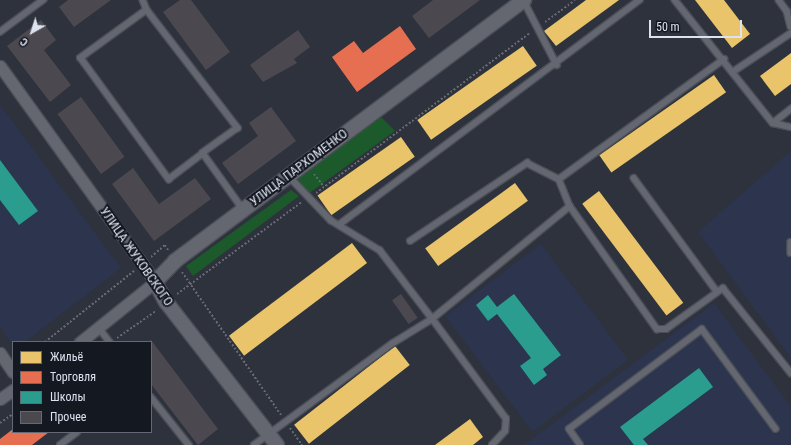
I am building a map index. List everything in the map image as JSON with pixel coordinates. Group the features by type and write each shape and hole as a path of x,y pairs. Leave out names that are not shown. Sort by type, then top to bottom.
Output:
{"street":[{"name":"УЛИЦА ПАРХОМЕНКО","path":"81,341 100,328 155,282 175,261 524,0"},
{"name":"УЛИЦА ЖУКОВСКОГО","path":"0,66 143,264 166,302 277,445"},
{"path":"0,353 12,371"},
{"path":"0,399 12,391"}],"lane":[{"path":"0,32 43,0"},
{"path":"143,0 148,10 238,128 170,179 81,58 148,10"},
{"path":"524,0 536,29 557,64"},
{"path":"340,224 557,64 639,0"},
{"path":"675,0 734,71 773,123 791,127"},
{"path":"779,0 789,9 791,27"},
{"path":"734,71 791,33"},
{"path":"559,179 724,59"},
{"path":"773,123 791,109"},
{"path":"203,153 243,210"},
{"path":"410,241 527,162 559,179 570,206 657,329 666,329 716,290 723,288 791,373"},
{"path":"288,176 307,200 380,251 432,319 506,419 505,431 492,445"},
{"path":"634,178 716,290"},
{"path":"254,445 393,343 432,319 570,206"},
{"path":"791,242 791,252"},
{"path":"100,328 109,341"},
{"path":"580,445 568,429 702,329 776,429"},
{"path":"152,398 189,445"},
{"path":"60,445 76,433"}],"path":[{"path":"111,341 307,200 575,0"},
{"path":"46,341 165,245 190,285 302,445"},
{"path":"0,423 12,415"}],"shaded area":[{"path":"0,105 121,268 26,341 12,341 12,344 0,327"},
{"path":"791,151 791,358 698,232"},
{"path":"541,244 628,360 532,432 445,316"},
{"path":"714,303 791,407 791,445 524,445"}],"green space":[{"path":"381,117 395,131 308,194 298,181 299,174"},
{"path":"291,190 299,196 193,276 186,266"}],"building: Жильё":[{"path":"586,0 619,0 556,46 544,31"},
{"path":"695,0 724,0 750,34 732,48"},
{"path":"523,46 537,66 431,140 417,120"},
{"path":"791,53 791,84 775,96 760,76"},
{"path":"714,75 726,92 611,173 599,155"},
{"path":"401,137 415,157 331,215 317,196"},
{"path":"515,183 528,201 438,266 425,248"},
{"path":"599,191 683,303 666,315 582,204"},
{"path":"352,243 367,263 244,356 229,336"},
{"path":"395,346 410,365 309,444 294,425"},
{"path":"470,419 483,437 473,445 435,445"}],"building: Торговля":[{"path":"400,26 416,49 357,92 332,57 354,41 363,53"},
{"path":"12,430 12,433 48,433 32,445 0,445 0,439"}],"building: Школы":[{"path":"0,160 38,211 19,225 0,200"},
{"path":"514,294 561,355 543,369 547,375 534,385 520,366 531,358 497,314 488,321 476,305 488,295 497,307"},
{"path":"699,368 713,387 643,439 648,445 634,445 620,427"}],"building: Прочее":[{"path":"68,0 111,0 74,27 59,7"},
{"path":"180,0 191,0 230,52 206,70 163,12"},
{"path":"433,0 480,0 429,38 412,16"},
{"path":"41,20 56,40 44,50 71,85 50,102 7,46"},
{"path":"298,30 310,47 294,59 297,63 263,82 250,65"},
{"path":"81,97 124,157 101,174 58,114"},
{"path":"271,107 296,141 238,184 222,163 258,136 249,123"},
{"path":"133,168 159,204 195,178 211,199 154,241 112,184"},
{"path":"401,294 418,318 409,324 392,300"},
{"path":"152,341 218,429 198,445 152,385"}]}
